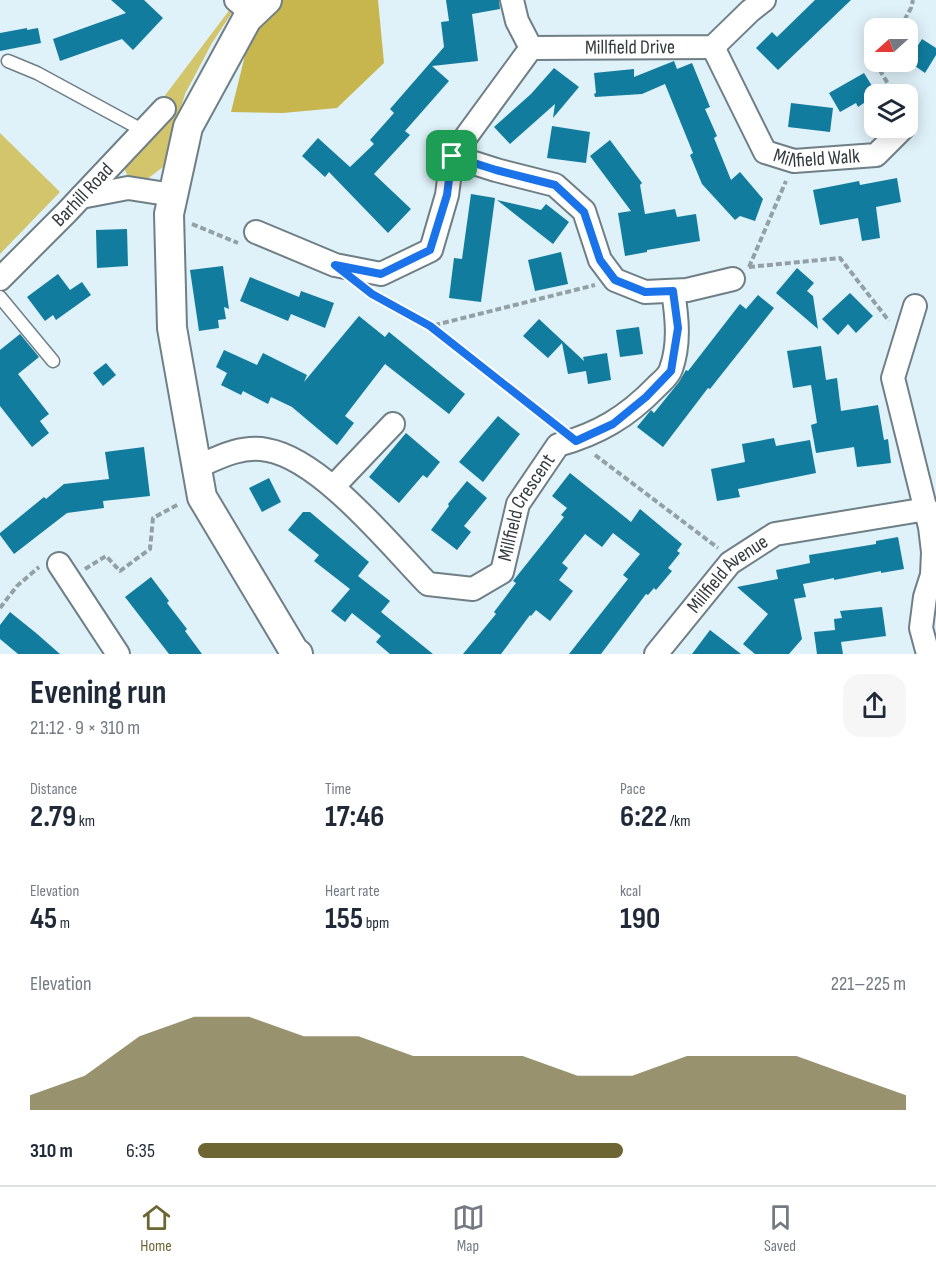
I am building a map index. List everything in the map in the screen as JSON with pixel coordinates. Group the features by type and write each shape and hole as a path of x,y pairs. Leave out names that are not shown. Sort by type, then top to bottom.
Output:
{"street":[{"path":"256,232 335,265 381,274 430,250 447,195 452,156 531,48 517,21 512,0"},
{"path":"713,47 750,10 764,0"},
{"path":"252,5 247,19 188,127 171,204 172,328 202,497 294,651 298,654"},
{"name":"Millfield Drive","path":"531,48 713,47"},
{"name":"Millfield Walk","path":"713,47 765,152 794,161 876,155 893,138"},
{"name":"Barhill Road","path":"0,279 81,198 164,109"},
{"path":"452,156 555,185 584,212 600,260 615,280 645,292 673,291 687,290 741,272"},
{"path":"81,198 128,188 171,204"},
{"name":"Millfield Crescent","path":"197,467 242,450 267,450 290,458 334,486 428,584 473,589 502,572 518,504 558,445 576,441 613,424 646,397 671,371 678,328 673,291"},
{"path":"915,306 906,342 893,378 927,509 933,552 932,575 925,597 921,628 928,654"},
{"path":"334,486 393,424"},
{"name":"Millfield Avenue","path":"656,654 730,563 776,534 927,509"},
{"path":"59,564 118,654"}],"lane":[{"path":"8,61 38,73 144,131"},
{"path":"0,297 53,361"}],"path":[{"path":"906,18 913,0"},
{"path":"741,272 794,161"},
{"path":"171,204 250,248 256,232"},
{"path":"741,272 840,258 906,342"},
{"path":"430,326 615,280"},
{"path":"372,294 430,326 576,441 735,561"},
{"path":"0,608 17,586 51,557 59,564 85,569 106,556 120,571 150,549 153,518 182,501 202,497"}],"shaded area":[{"path":"282,0 378,0 384,63 337,108 283,113 231,112 251,31"},
{"path":"234,4 237,5 212,43 185,94 163,167 146,180 129,179 125,170 127,165 172,113 160,102"},
{"path":"0,133 60,192 0,254"}],"building":[{"path":"111,0 144,0 163,18 133,50 122,39 60,61 53,39 126,13"},
{"path":"446,0 499,0 500,9 472,14 478,61 432,66 449,81 405,131 410,135 374,174 411,209 388,233 329,172 325,177 302,156 318,138 350,167 374,144 370,140 394,113 390,109 444,47 441,22 449,21"},
{"path":"815,0 851,0 778,70 756,48 772,32 777,37"},
{"path":"27,28 27,30 38,28 41,43 0,51 0,33"},
{"path":"922,39 936,48 936,55 925,73 918,68 918,45"},
{"path":"674,61 677,69 692,63 710,107 705,109 717,136 714,138 731,180 740,172 763,199 755,221 740,216 735,220 702,184 690,155 693,153 665,84 642,94 595,97 594,73 634,69 634,77"},
{"path":"554,68 579,87 553,118 555,104 510,144 494,127 531,94"},
{"path":"864,73 871,84 864,84 864,103 858,107 856,103 840,112 829,93"},
{"path":"791,103 833,108 830,132 788,127"},
{"path":"552,126 590,132 586,163 547,158"},
{"path":"610,140 642,183 640,185 645,214 675,209 677,217 696,214 700,241 625,256 618,213 631,211 590,156"},
{"path":"897,178 901,202 876,207 880,238 862,241 858,218 820,225 813,190 859,181 860,185"},
{"path":"471,194 495,198 481,302 449,298 454,258 462,259"},
{"path":"497,200 541,210 546,204 569,222 553,244"},
{"path":"127,229 128,266 97,268 96,230"},
{"path":"561,252 568,284 535,291 528,260"},
{"path":"223,266 229,309 224,307 226,319 218,320 219,328 199,331 190,270"},
{"path":"797,268 814,283 807,291 813,296 818,329 776,293"},
{"path":"58,274 70,290 82,282 91,295 56,320 53,315 45,321 27,297"},
{"path":"250,277 299,297 301,291 334,303 325,328 291,314 288,321 240,301"},
{"path":"850,293 873,316 856,333 848,324 838,335 822,319"},
{"path":"758,295 774,308 663,447 637,427 651,410 654,413 740,304 746,309"},
{"path":"359,316 385,337 389,332 465,394 449,414 385,364 345,416 354,423 337,445 292,407 271,397 268,404 243,391 241,395 221,385 227,373 216,367 224,350 257,365 263,353 307,375 304,382"},
{"path":"539,319 584,361 583,357 607,353 611,380 588,384 586,371 568,374 562,343 548,358 523,336"},
{"path":"639,327 643,354 620,357 616,330"},
{"path":"20,334 39,357 18,374 49,414 40,421 49,433 32,447 0,406 0,350"},
{"path":"821,346 826,380 837,378 841,411 878,405 884,440 888,439 891,463 857,467 854,447 816,453 811,425 817,423 811,385 793,388 787,351"},
{"path":"106,363 116,375 103,386 93,373"},
{"path":"498,416 520,434 483,482 459,462"},
{"path":"406,433 440,462 427,478 423,475 399,503 369,477"},
{"path":"774,438 776,446 810,440 816,473 738,489 740,497 717,501 711,469 745,462 742,444"},
{"path":"144,447 150,496 103,501 104,508 67,513 14,554 0,535 44,497 46,499 64,484 109,479 105,452"},
{"path":"570,473 631,522 640,509 682,544 677,551 680,553 668,568 672,571 656,590 654,588 648,595 646,594 601,654 569,654 628,579 623,575 640,554 613,533 602,547 585,534 562,563 568,568 559,580 573,591 550,621 536,610 501,654 463,654 496,614 494,612 516,583 513,581 564,517 561,515 567,508 552,496"},
{"path":"269,478 281,502 262,512 249,488"},
{"path":"467,481 487,498 464,526 471,532 457,550 431,530"},
{"path":"303,512 310,512 369,562 358,576 390,601 381,612 433,654 390,654 376,642 381,636 352,613 345,622 331,611 350,589 314,561 319,555 288,530"},
{"path":"898,537 904,569 803,584 806,597 794,599 802,639 789,654 755,654 743,644 768,614 737,587 778,579 776,570 810,563 809,555 876,544 876,541"},
{"path":"151,577 202,654 169,654 125,597"},
{"path":"882,607 886,636 841,642 843,654 817,654 814,632 835,630 834,619 842,618 840,611"},
{"path":"10,612 60,654 18,654 0,639 0,625"},
{"path":"710,630 741,654 692,654"}],"route":[{"path":"452,156 555,185 584,212 600,260 615,280 645,292 673,291 678,328 671,371 646,397 613,424 576,441 430,326 372,294 335,265 381,274 430,250 447,195 452,156"}]}
